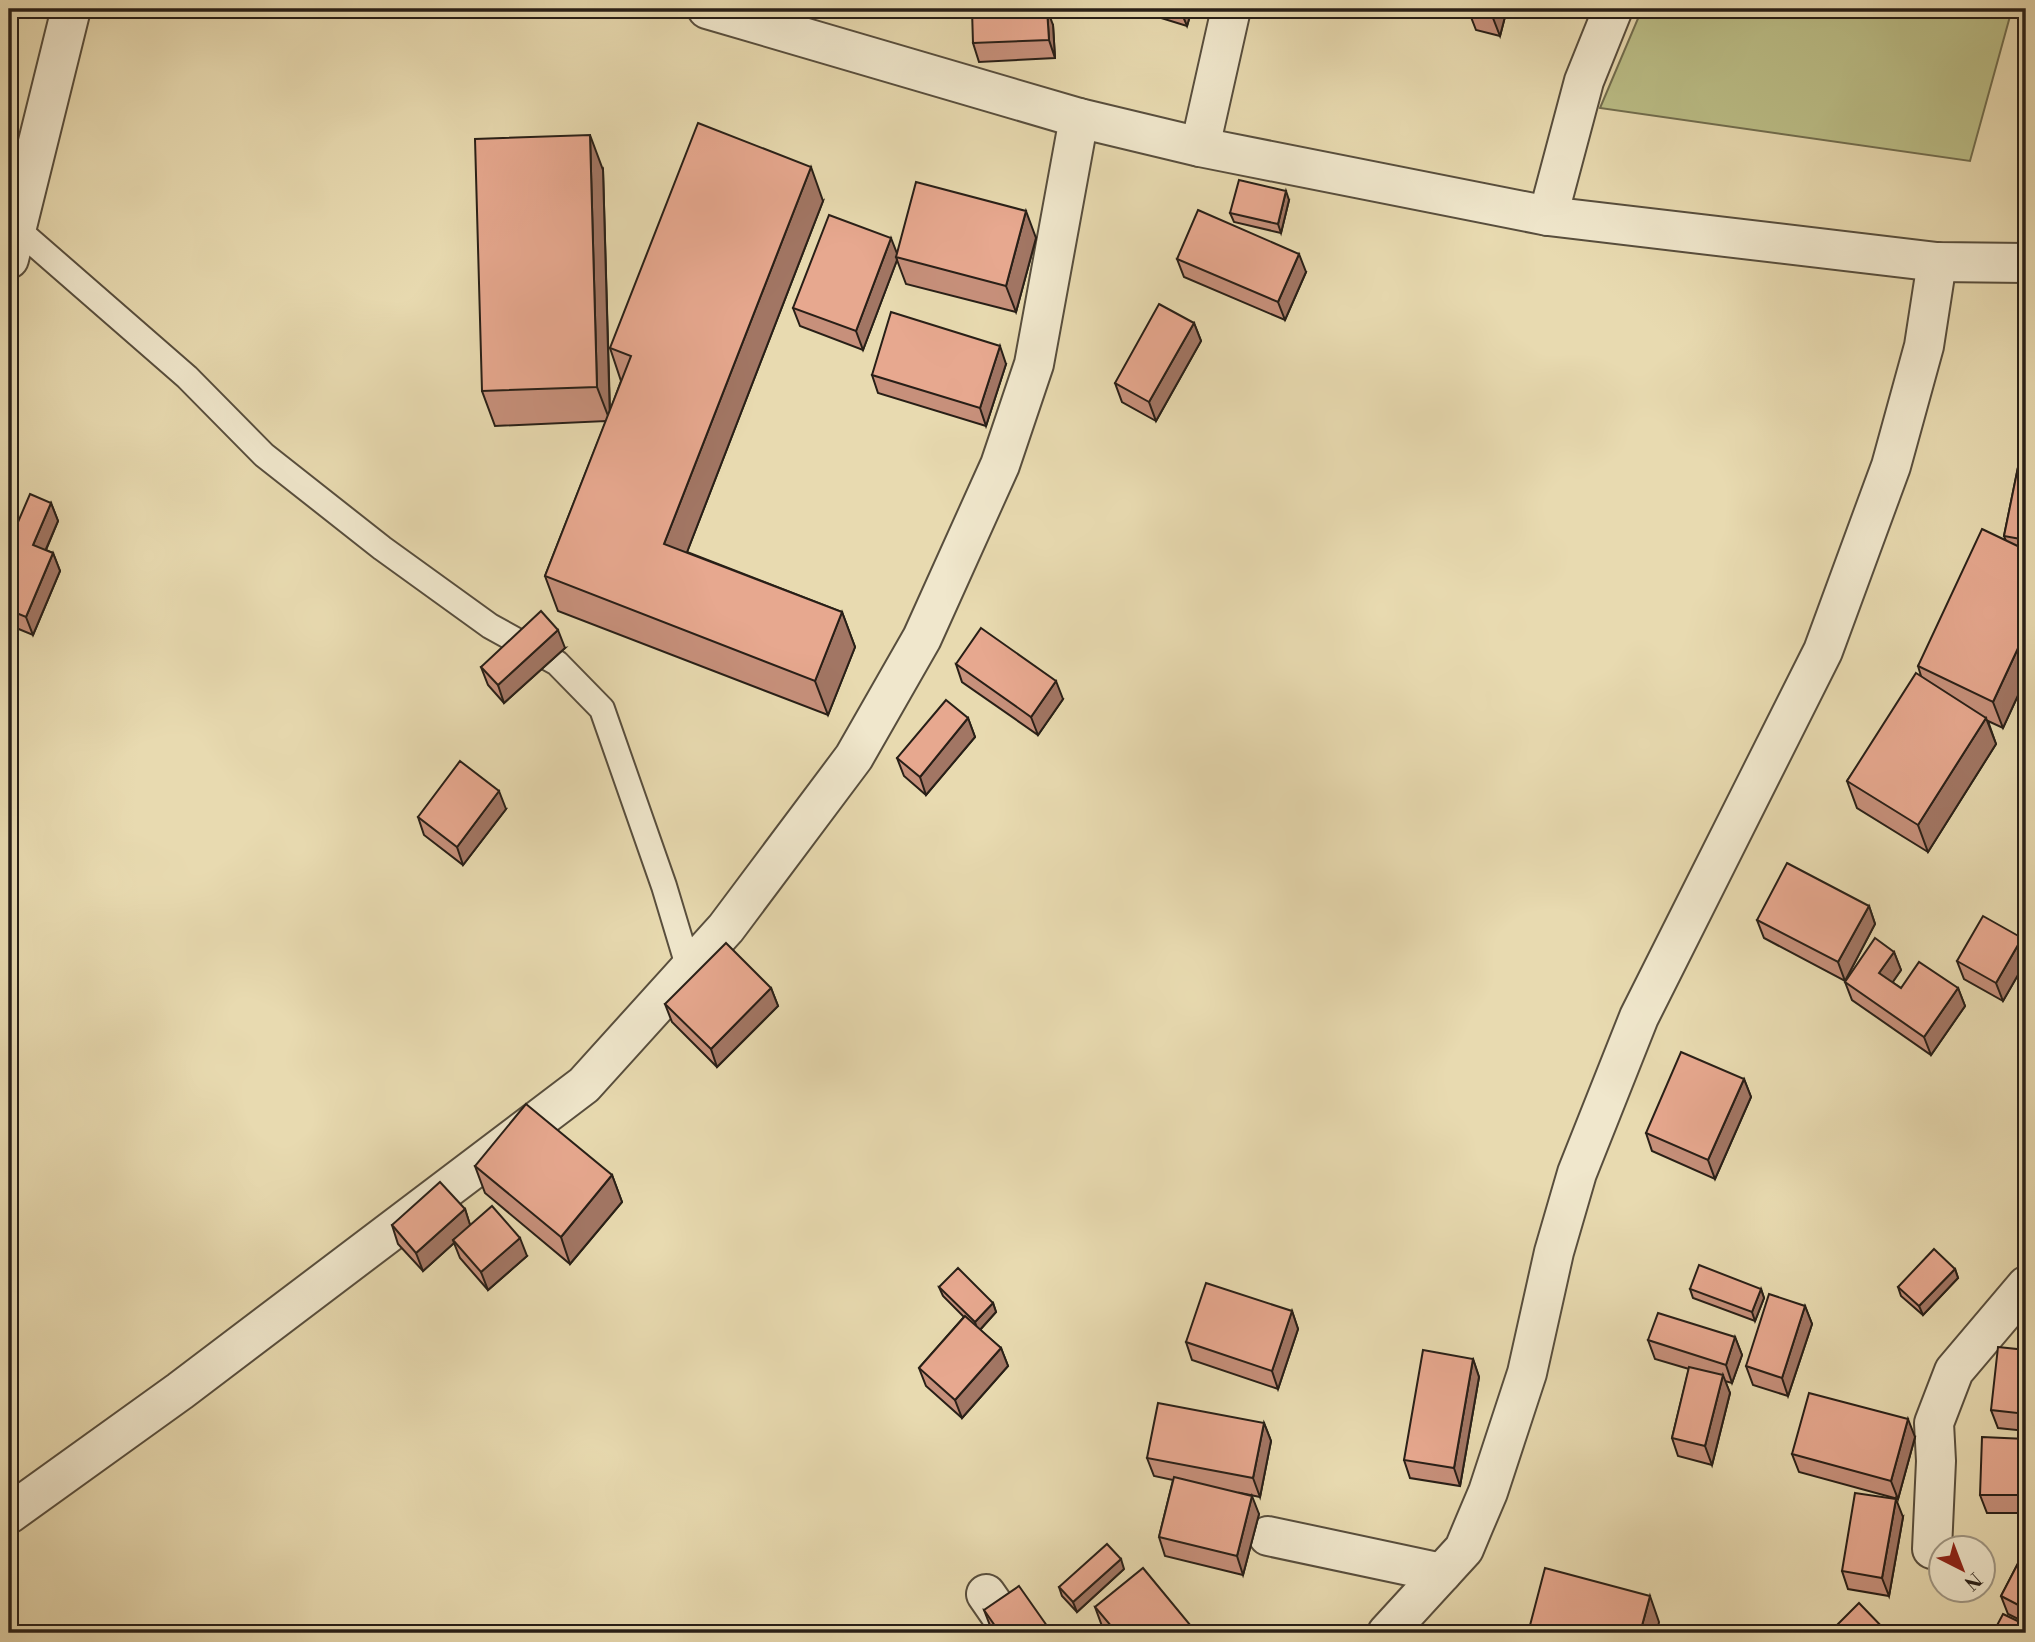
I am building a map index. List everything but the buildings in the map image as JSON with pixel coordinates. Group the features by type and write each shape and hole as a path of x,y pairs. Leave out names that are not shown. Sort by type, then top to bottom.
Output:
{"street":[{"path":"13,243 71,9"},
{"path":"707,9 1079,118 1200,147 1548,216 1937,262 2026,263"},
{"path":"1200,147 1231,9"},
{"path":"1548,216 1584,81 1613,9"},
{"path":"9,1514 180,1391 584,1085 726,928 854,757 922,638 1000,466 1034,364 1079,118"},
{"path":"1387,1633 1464,1549 1488,1492 1527,1373 1554,1252 1577,1173 1639,1017 1823,651 1891,466 1924,346 1937,262"},
{"path":"1934,1534 1936,1461 1934,1423 1954,1371 2026,1286"},
{"path":"1268,1536 1442,1573"},
{"path":"986,1594 1013,1633"}],"lane":[{"path":"13,243 187,377 264,455 382,548 480,618 557,663 602,709 664,886 688,970"}],"green space":[{"path":"1642,9 2012,9 1970,161 1600,108"}]}
